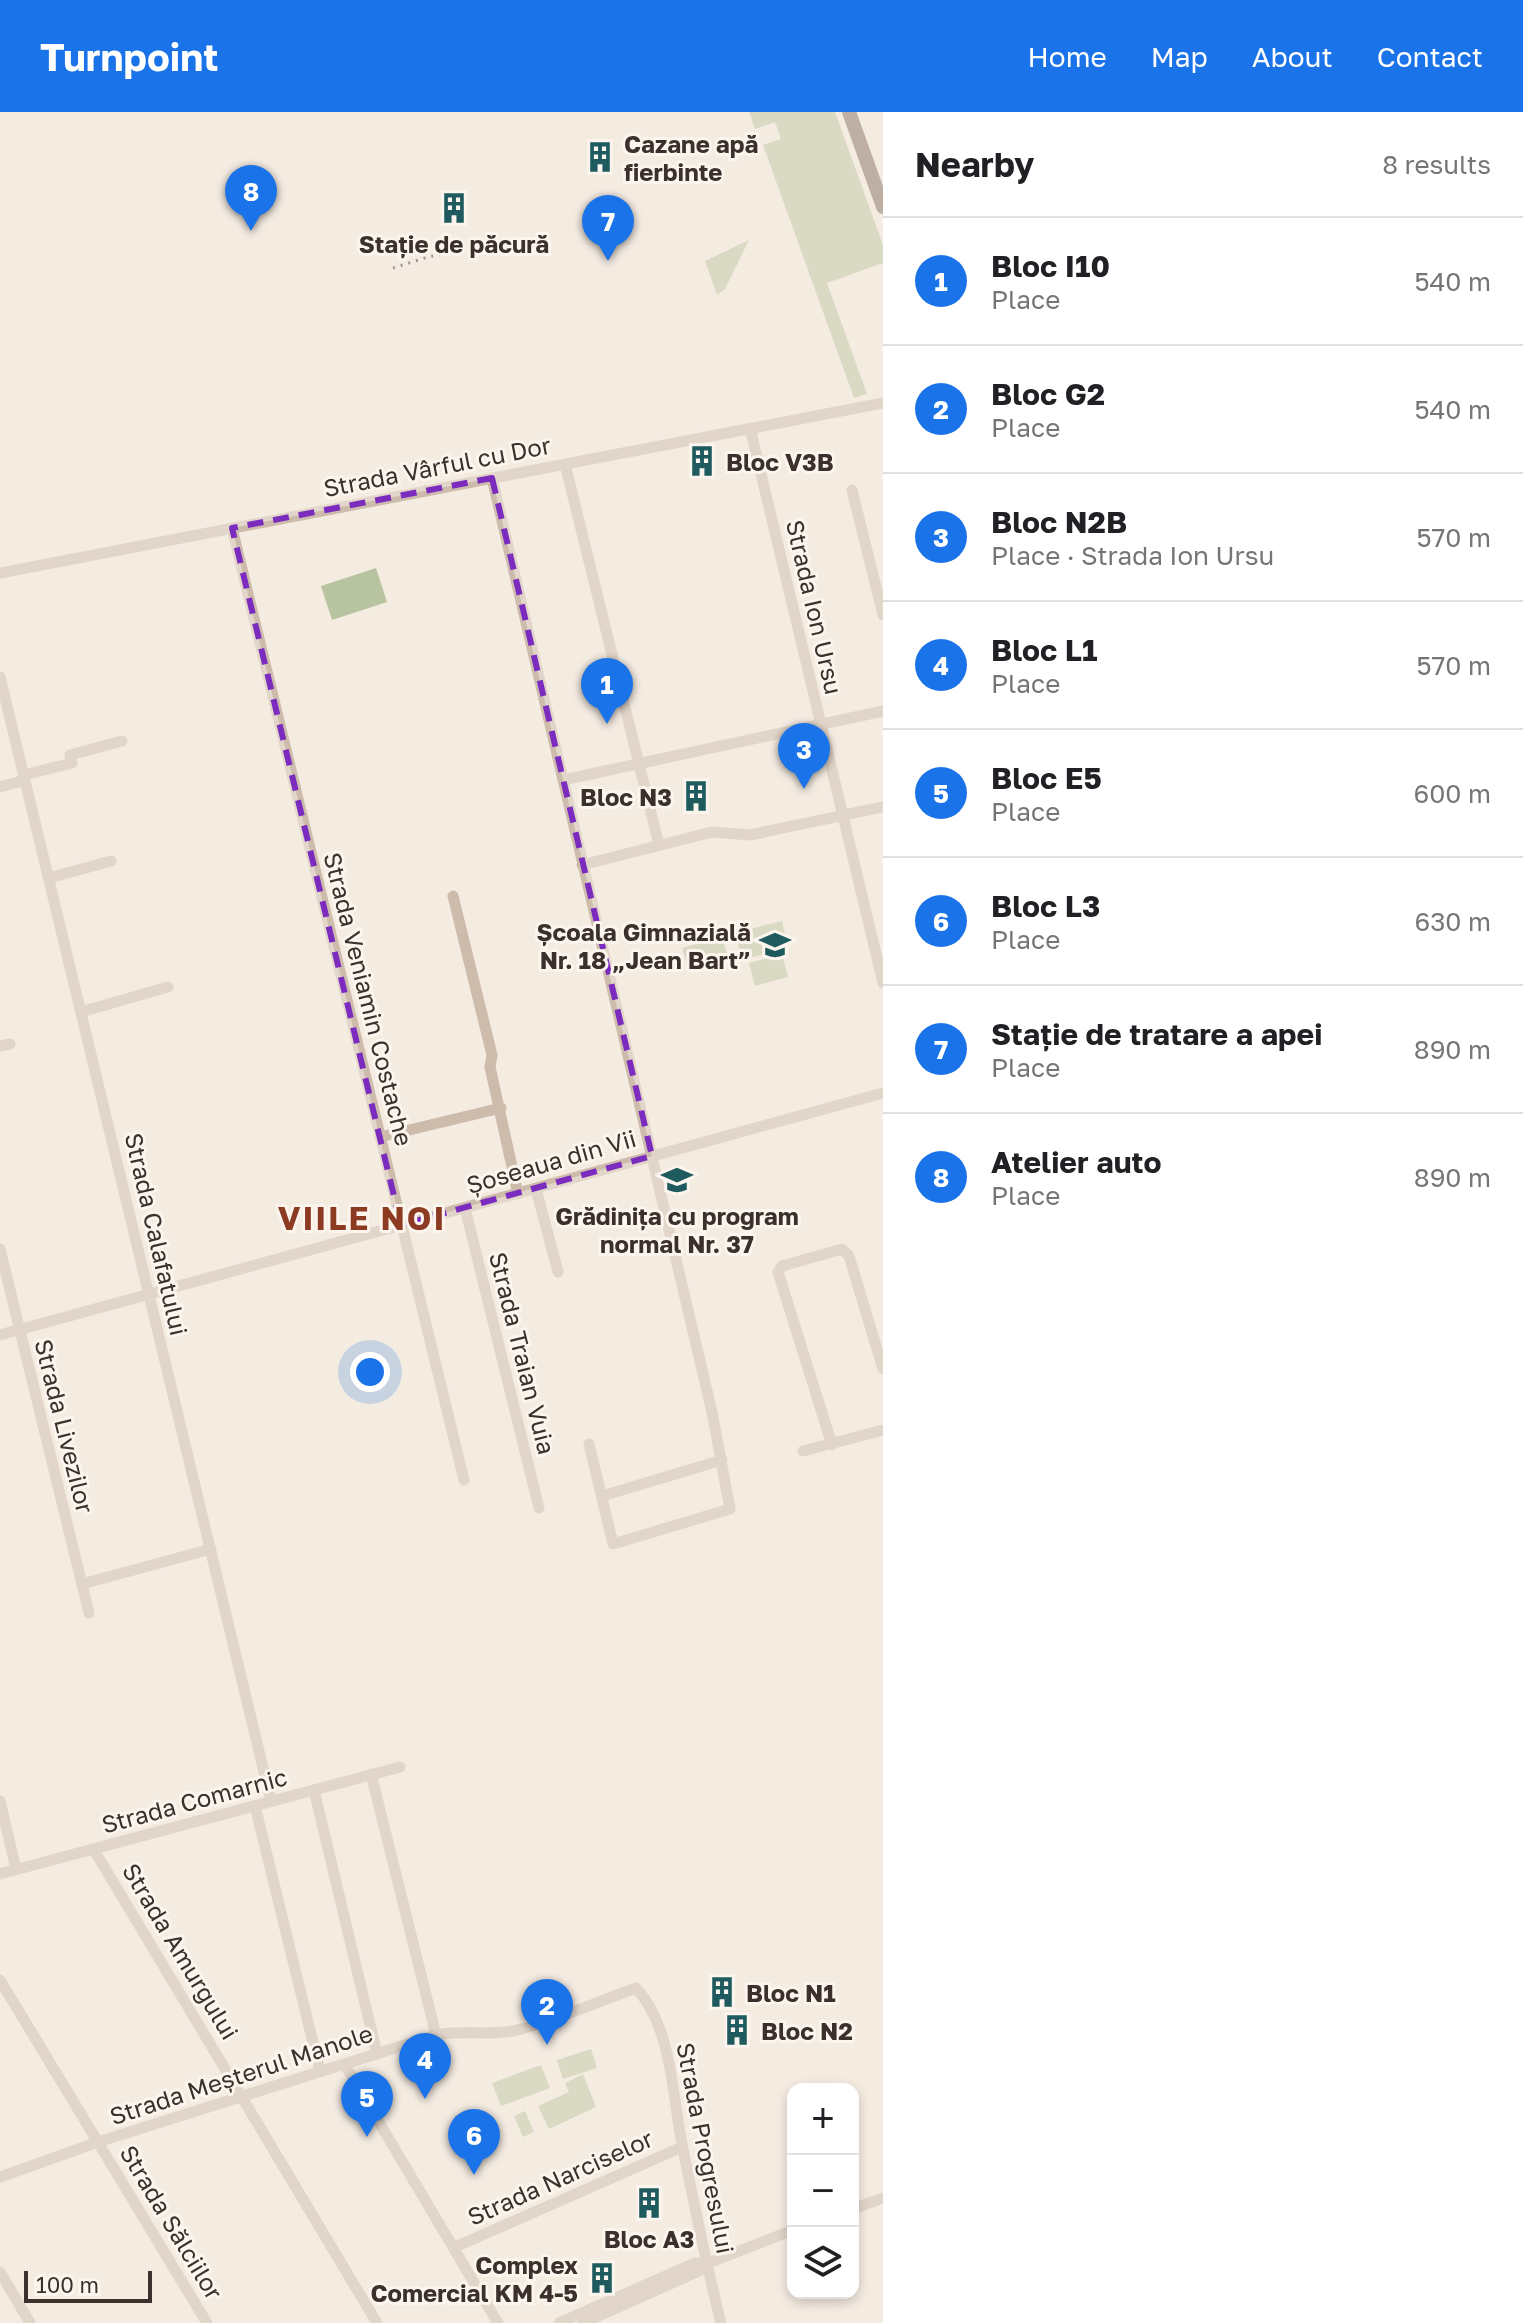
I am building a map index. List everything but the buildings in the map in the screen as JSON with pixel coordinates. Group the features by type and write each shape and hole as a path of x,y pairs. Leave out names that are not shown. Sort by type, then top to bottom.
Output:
{"main road":[{"path":"849,112 880,187 883,207"}],"street":[{"name":"Strada Vârful cu Dor","path":"0,573 883,403"},
{"name":"Strada Ion Ursu","path":"750,428 843,816 879,951 883,983"},
{"path":"565,464 659,845"},
{"path":"492,478 652,1156 722,1460 730,1509 613,1544 589,1444"},
{"path":"852,490 883,615"},
{"name":"Strada Veniamin Costache","path":"232,528 464,1480"},
{"name":"Strada Calafatului","path":"0,677 271,1801"},
{"path":"563,780 883,711"},
{"path":"0,787 72,763 70,755 122,741"},
{"path":"582,865 712,832 750,835 883,807"},
{"path":"49,878 111,861"},
{"path":"453,896 492,1055 490,1067 518,1194"},
{"path":"81,1012 168,987"},
{"name":"Șoseaua din Vii","path":"0,1335 883,1093"},
{"path":"380,1137 501,1108"},
{"path":"536,1189 558,1272"},
{"name":"Strada Traian Vuia","path":"465,1208 539,1508"},
{"name":"Strada Livezilor","path":"0,1249 89,1613"},
{"path":"832,1445 778,1272 782,1266 842,1249 849,1256 883,1369"},
{"path":"803,1451 883,1430"},
{"path":"602,1496 722,1460"},
{"path":"82,1584 211,1549"},
{"name":"Strada Comarnic","path":"0,1874 400,1767"},
{"path":"371,1774 436,2035"},
{"path":"314,1790 377,2054"},
{"path":"0,1802 16,1869"},
{"path":"255,1806 320,2071"},
{"name":"Strada Amurgului","path":"94,1850 377,2323"},
{"name":"Strada Sălciilor","path":"0,1980 207,2323"},
{"name":"Strada Meșterul Manole","path":"0,2177 98,2142 436,2035 454,2031 476,2034 516,2030 636,1988"},
{"name":"Strada Progresului","path":"636,1988 645,1998 663,2039 682,2147 721,2323"},
{"path":"345,2065 498,2323"},
{"name":"Strada Narciselor","path":"455,2247 682,2147"},
{"path":"859,2207 883,2198"},
{"path":"583,2323 699,2271 706,2264 787,2232"},
{"path":"559,2323 695,2263 706,2264"},
{"path":"0,2272 30,2323"}],"highlighted area":[{"path":"492,478 652,1156 401,1225 232,528"}],"green space":[{"path":"749,112 835,112 883,245 883,263 827,283 867,394 854,398 763,145 781,139 775,122 755,129"},
{"path":"749,240 725,289 717,295 705,261"},
{"path":"376,568 387,602 332,620 321,586"},
{"path":"782,921 788,948 742,960 735,933"},
{"path":"722,937 729,960 689,971 682,948"},
{"path":"782,954 788,977 755,986 749,963"},
{"path":"591,2049 597,2068 563,2079 557,2060"},
{"path":"541,2065 550,2088 501,2106 492,2083"},
{"path":"583,2074 596,2107 549,2129 538,2106 569,2092 565,2083"},
{"path":"525,2111 534,2132 523,2137 514,2116"}],"railway":[{"path":"393,268 428,257 502,242"}],"place":[{"name":"Cazane apă fierbinte","path":"600,157"},
{"name":"Stație de păcură","path":"454,208"},
{"name":"Atelier auto","path":"251,231"},
{"name":"Stație de tratare a apei","path":"608,261"},
{"name":"Bloc V3B","path":"702,461"},
{"name":"Bloc I10","path":"607,724"},
{"name":"Bloc N2B","path":"804,789"},
{"name":"Bloc N3","path":"696,796"},
{"name":"Școala Gimnazială Nr. 18 „Jean Bart”","path":"775,945"},
{"name":"Grădinița cu program normal Nr. 37","path":"677,1180"},
{"name":"Bloc N1","path":"722,1992"},
{"name":"Bloc N2","path":"737,2030"},
{"name":"Bloc G2","path":"547,2045"},
{"name":"Bloc L1","path":"425,2099"},
{"name":"Bloc E5","path":"367,2137"},
{"name":"Bloc L3","path":"474,2175"},
{"name":"Bloc A3","path":"649,2203"},
{"name":"Complex Comercial KM 4-5","path":"602,2278"}],"district":[{"name":"VIILE NOI","path":"362,1218"}]}
